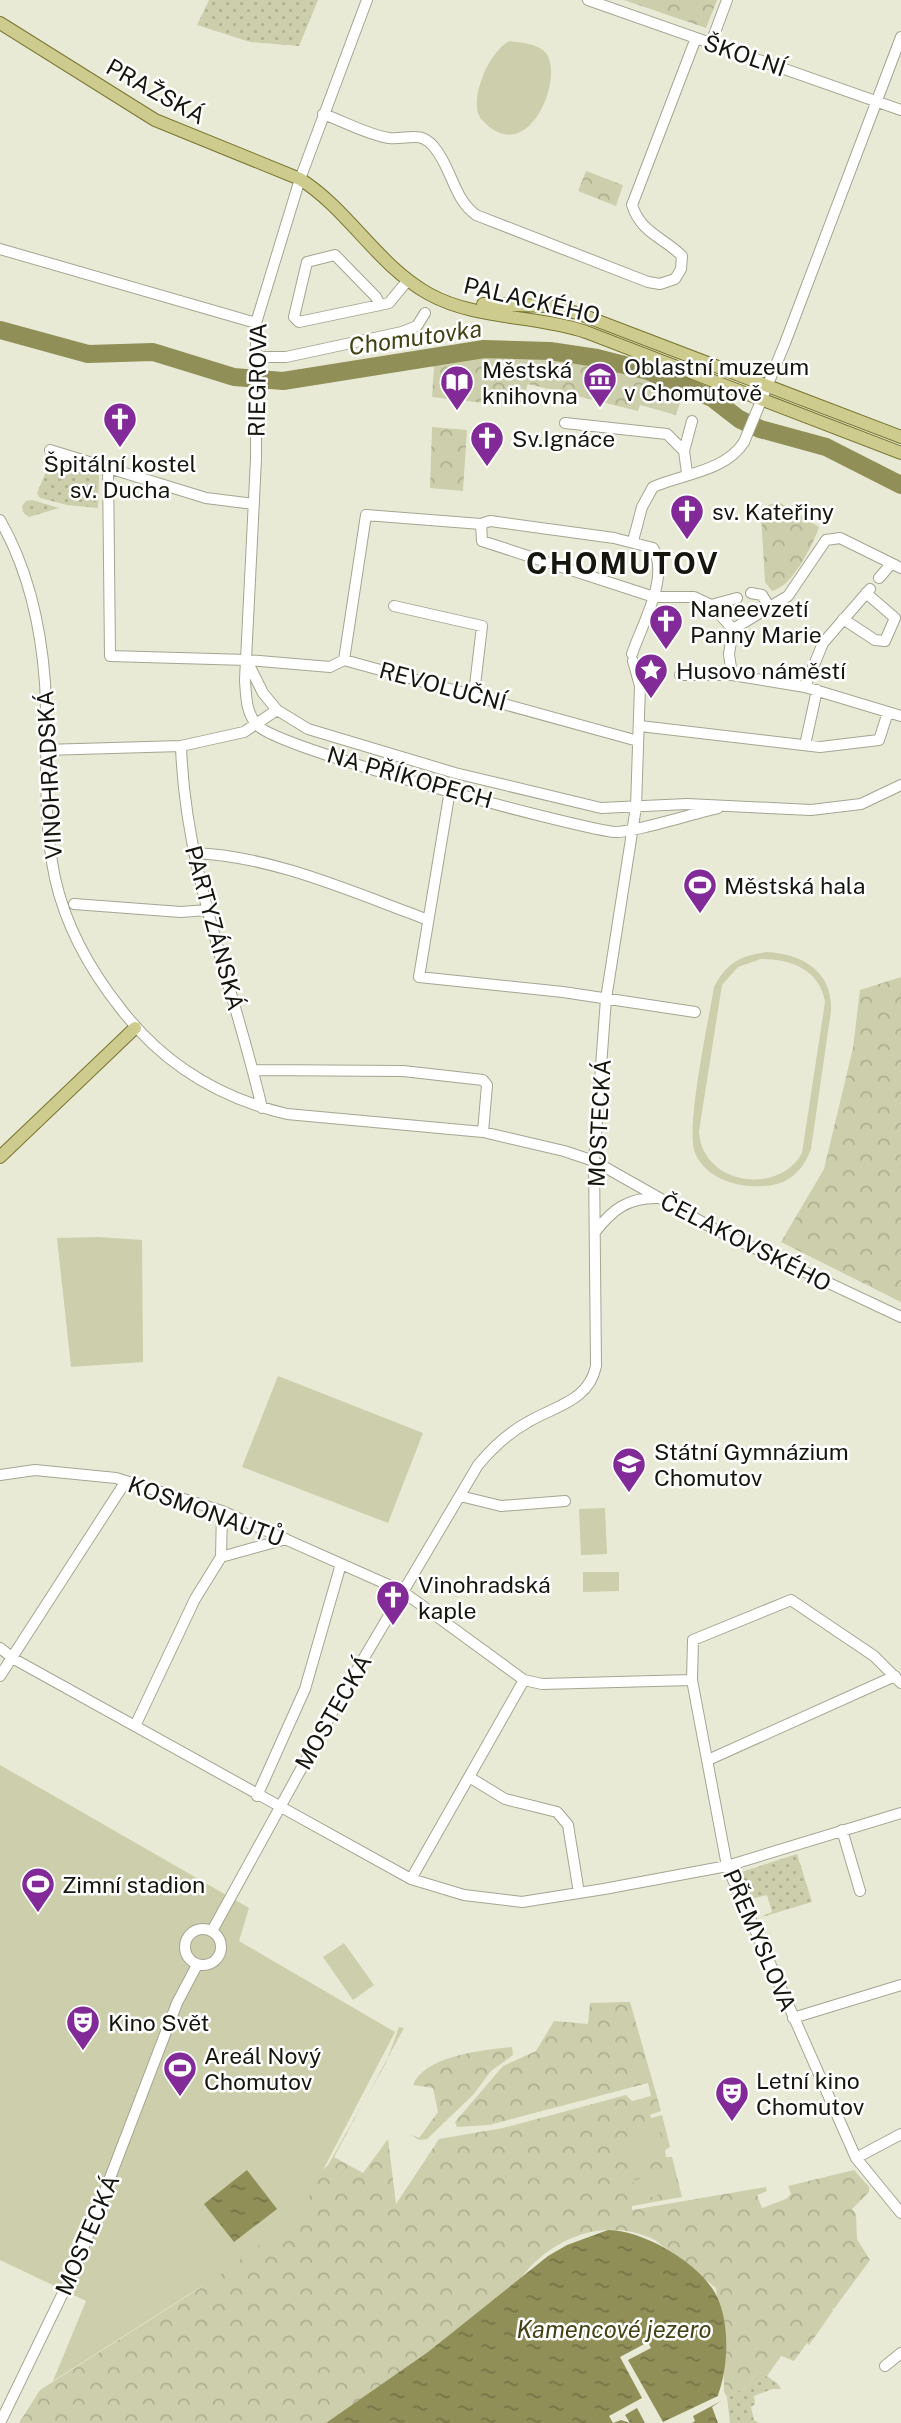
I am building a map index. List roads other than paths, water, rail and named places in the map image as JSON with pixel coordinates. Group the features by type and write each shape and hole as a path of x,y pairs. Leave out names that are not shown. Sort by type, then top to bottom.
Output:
{"main road":[{"name":"PRAŽSKÁ","path":"0,23 155,120 300,179"},
{"name":"PALACKÉHO","path":"300,179 318,190 387,262 430,294 462,307 573,327 901,453"},
{"name":"PALACKÉHO","path":"447,301 548,306 577,313 901,438"},
{"path":"0,1157 135,1028"}],"street":[{"name":"RIEGROVA","path":"254,504 256,323 300,179 367,0"},
{"name":"ŠKOLNÍ","path":"588,0 608,3 696,38 901,110"},
{"path":"711,43 727,0"},
{"path":"633,541 642,507 653,487 687,473 723,463 736,455 749,433 901,37"},
{"path":"323,114 390,138 421,137 441,156 465,207 476,215 660,284 675,279 681,270 682,256 674,247 649,233 636,218 632,205 696,38"},
{"path":"0,249 256,323"},
{"path":"380,305 376,297 335,256 307,261 294,317 299,322 380,305 389,303 408,280"},
{"path":"256,357 286,357 411,330 421,322 425,313"},
{"path":"687,473 684,451 692,421"},
{"path":"565,423 667,434 684,451"},
{"path":"50,450 206,498 254,504"},
{"name":"REVOLUČNÍ","path":"108,466 110,656 247,660 330,667 344,660 638,741"},
{"name":"NA PŘÍKOPECH","path":"254,504 246,701 257,725 274,737 450,790 615,832 718,808"},
{"path":"344,660 366,515 481,524 490,521 647,544 657,555 660,566 654,597"},
{"name":"VINOHRADSKÁ","path":"0,520 15,552 34,609 45,682 44,750 50,849 63,906 81,952 135,1028 194,1079 262,1108 311,1118 427,1125 483,1132 594,1161"},
{"path":"481,524 482,541 654,597 694,597 711,605 733,629"},
{"path":"733,629 788,596 826,540 840,538 896,566 879,578"},
{"path":"805,687 823,643 868,591 894,618 885,641 875,640 843,620"},
{"path":"751,593 762,595 770,608"},
{"name":"MOSTECKÁ","path":"0,2423 76,2264 177,2003 197,1965 210,1965 219,1956 221,1942 212,1931 278,1808 402,1591 478,1465 505,1437 577,1397 593,1380 596,1366 594,1161 606,999 636,807 640,686 633,658 654,597"},
{"path":"711,605 737,598"},
{"path":"394,606 482,626 474,694"},
{"path":"732,675 729,654 733,629"},
{"name":"NA PŘÍKOPECH","path":"247,660 263,693 277,710 308,729 455,773 601,808 687,804 718,808"},
{"path":"680,675 732,675 805,687 901,716"},
{"path":"805,745 817,690"},
{"path":"44,750 181,746 230,737 257,725 277,710"},
{"path":"640,726 820,747 879,740 888,712"},
{"name":"PARTYZÁNSKÁ","path":"181,746 185,808 206,910 262,1108"},
{"path":"718,808 788,811 842,807 874,800 901,785"},
{"path":"450,790 426,919 419,977 695,1012"},
{"path":"194,853 226,854 327,883 426,919"},
{"path":"74,904 181,912 206,910"},
{"path":"253,1070 403,1071 483,1080 487,1085 483,1132"},
{"name":"ČELAKOVSKÉHO","path":"594,1161 716,1230 901,1317"},
{"path":"595,1232 621,1205 641,1198 659,1198"},
{"name":"KOSMONAUTŮ","path":"0,1475 35,1470 126,1481 222,1511 402,1591 524,1680"},
{"path":"0,1675 13,1659 126,1481"},
{"path":"460,1496 501,1506 565,1501"},
{"path":"135,1726 195,1600 221,1557 222,1511"},
{"path":"221,1557 286,1539"},
{"name":"MOSTECKÁ","path":"262,1798 305,1689 341,1564"},
{"name":"PŘEMYSLOVA","path":"898,1679 874,1656 797,1602 784,1601 693,1640 692,1679 727,1866 856,2158 901,2213"},
{"path":"0,1648 13,1659 278,1808 411,1879 442,1890 508,1901 579,1893 727,1866 901,1813"},
{"path":"411,1879 524,1680 542,1684 692,1679"},
{"path":"708,1760 898,1679"},
{"path":"470,1777 505,1799 557,1812 564,1817 568,1825 579,1893"},
{"path":"842,1830 860,1891"},
{"path":"197,1965 186,1954 187,1939 197,1930 212,1931"},
{"path":"793,2018 901,1985"},
{"path":"856,2158 901,2134"},
{"path":"885,2366 901,2353"}],"water":[{"path":"247,2170 277,2209 234,2242 204,2204"},
{"name":"Kamencové jezero","path":"608,2230 638,2236 655,2243 687,2262 711,2286 722,2310 726,2334 724,2372 718,2395 721,2401 712,2407 718,2423 326,2423 428,2352 548,2256 567,2245"}],"waterway":[{"name":"Chomutovka","path":"0,330 88,354 153,352 234,377 283,381 484,349 550,351 597,358 648,371 712,398 739,419 760,429 826,447 901,485"}],"place":[{"name":"Oblastní muzeum v Chomutově","path":"600,409"},
{"name":"Městská knihovna","path":"457,412"},
{"name":"Špitální kostel sv. Ducha","path":"120,449"},
{"name":"Sv.Ignáce","path":"487,468"},
{"name":"sv. Kateřiny","path":"687,541"},
{"name":"Naneevzetí Panny Marie","path":"666,651"},
{"name":"Husovo náměstí","path":"651,700"},
{"name":"Městská hala","path":"700,915"},
{"name":"Státní Gymnázium Chomutov","path":"629,1494"},
{"name":"Vinohradská kaple","path":"393,1627"},
{"name":"Zimní stadion","path":"38,1914"},
{"name":"Kino Svět","path":"83,2052"},
{"name":"Areál Nový Chomutov","path":"180,2098"},
{"name":"Letní kino Chomutov","path":"732,2123"}],"district":[{"name":"CHOMUTOV","path":"623,563"}]}
